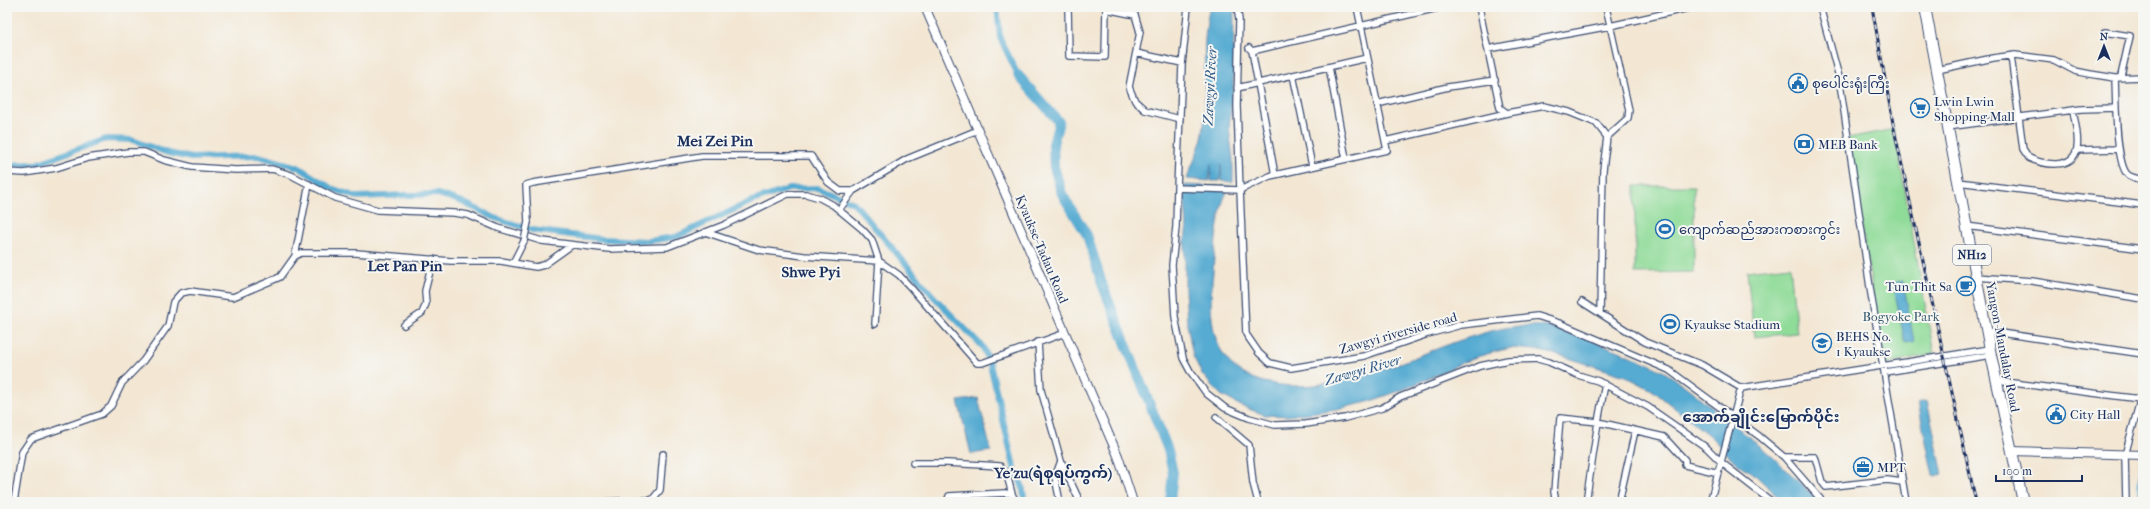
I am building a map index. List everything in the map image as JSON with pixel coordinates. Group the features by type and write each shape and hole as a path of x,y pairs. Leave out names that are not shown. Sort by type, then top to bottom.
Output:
{"highway":[{"name":"Yangon-Mandalay Road","path":"1925,7 1965,226 2011,452 2023,502"}],"main road":[{"name":"Kyaukse-Tadau Road","path":"925,7 1118,456 1133,502"},
{"path":"2011,452 2143,455"}],"street":[{"path":"1068,7 1069,56 1105,58 1106,8 1135,15 1140,32 1129,87 1135,101 1145,110 1180,119"},
{"path":"1188,7 1182,63 1176,226 1172,265 1175,317 1183,358 1190,371 1206,393 1225,408 1249,418 1276,425 1289,426 1345,418 1382,408 1400,397 1480,366 1508,360 1538,359 1550,362 1605,384 1648,407 1707,448 1722,463 1772,502"},
{"name":"Zawgyi riverside road","path":"1237,7 1237,88 1246,334 1259,353 1270,363 1292,368 1340,362 1364,356 1428,334 1461,325 1537,316 1558,323 1670,370 1759,436 1784,457 1823,502"},
{"path":"1177,188 1184,187 1240,190 1275,175 1387,150 1356,7"},
{"path":"1275,175 1250,50 1442,7"},
{"path":"1479,7 1500,108 1507,113"},
{"path":"1600,313 1604,170 1607,137 1628,118 1630,110 1606,7"},
{"path":"1488,49 1610,26 1693,7"},
{"path":"1820,7 1839,78 1906,502"},
{"path":"2106,32 2130,36 2118,77 2116,108 2119,149 2123,169 2129,176 2143,180"},
{"path":"1136,53 1182,63"},
{"path":"1937,70 2011,56 2039,56 2054,60 2075,72 2118,77 2143,77"},
{"path":"2011,56 2023,149 2029,158 2052,165 2066,161 2073,157 2077,150 2073,111"},
{"path":"1237,88 1258,85 1329,66 1367,58"},
{"path":"1329,66 1346,159"},
{"path":"1293,75 1312,166"},
{"path":"1377,104 1448,87 1495,80"},
{"path":"1385,141 1544,106 1569,112 1596,123 1607,137"},
{"path":"1947,127 2073,111 2116,108"},
{"path":"839,210 853,191 907,159 978,130"},
{"path":"2077,150 2119,149"},
{"path":"7,172 24,173 56,168 95,157 128,152 144,152 164,160 192,167 236,170 272,169 291,175 335,198 378,210 461,214 498,228 542,241 609,249 666,247 724,225 788,194 806,194 820,198 839,210 862,229 872,240 879,261 875,324"},
{"path":"513,263 524,241 528,222 526,185 702,156 812,156 828,182 840,191 853,191"},
{"path":"1958,182 2143,205"},
{"path":"295,256 309,184"},
{"path":"1965,226 2143,249"},
{"path":"705,232 759,250 804,256 879,261 899,275 962,343 974,360 982,363 1065,333"},
{"path":"14,502 22,452 31,439 102,414 111,406 122,383 143,361 168,326 173,302 181,293 190,291 233,297 280,278 295,256 301,252 356,253 433,260 513,263 536,267 544,265 572,245"},
{"path":"404,325 422,313 424,309 426,304 426,291 433,260"},
{"path":"1976,277 2032,281 2143,299"},
{"path":"1582,302 1645,342 1702,365 1741,388 1884,365 1990,352"},
{"path":"1987,331 2143,354"},
{"path":"1038,342 1042,390 1061,461 1080,502"},
{"path":"1885,372 1990,352"},
{"path":"1997,382 2140,399"},
{"path":"1586,502 1605,384"},
{"path":"1710,502 1722,463 1741,388"},
{"path":"2126,502 2128,455 2143,390"},
{"path":"1216,416 1249,445 1253,483 1258,502"},
{"path":"1556,502 1554,492 1560,418 1598,422 1664,438 1685,460 1685,465 1719,473"},
{"path":"1619,502 1634,431"},
{"path":"603,502 652,500 660,490 664,454"},
{"path":"1784,457 1815,458 1822,482 1826,487 1887,480 1902,482"},
{"path":"1060,502 1055,477 1061,461"},
{"path":"913,463 1000,466 1007,475 1012,494 1016,502"},
{"path":"948,502 949,496 1012,494"}],"green space":[{"name":"Bogyoke Park","path":"1894,129 1934,354 1884,365 1848,138"},
{"name":"ကျောက်ဆည်အားကစားကွင်း","path":"1635,186 1694,186 1694,272 1635,273"},
{"path":"1790,266 1797,333 1754,337 1747,271"}],"water":[{"name":"Zawgyi River","path":"1210,7 1234,7 1233,92 1229,127 1233,160 1233,182 1222,181 1221,165 1220,181 1211,181 1211,164 1209,181 1187,179 1203,133 1205,117 1205,38"},
{"path":"1185,185 1209,186 1210,189 1210,186 1219,186 1219,190 1221,186 1232,186 1225,196 1218,222 1211,307 1216,339 1223,353 1233,366 1246,375 1264,382 1288,386 1313,385 1339,381 1389,367 1461,340 1504,328 1526,326 1548,327 1599,343 1627,354 1672,377 1697,395 1759,445 1795,478 1818,502 1784,502 1755,475 1736,463 1711,437 1652,390 1625,376 1559,355 1535,350 1511,348 1473,358 1405,389 1368,402 1337,409 1287,416 1265,415 1243,407 1221,395 1212,386 1202,374 1193,356 1187,324 1185,290 1185,240 1187,225 1184,192"},
{"path":"1903,281 1914,342 1905,343 1893,283"},
{"path":"978,398 991,451 971,454 958,401"},
{"path":"1927,401 1943,474 1933,476 1918,403"}],"waterway":[{"path":"997,7 1000,38 1018,75"},
{"path":"1018,75 1059,122 1053,144 1054,167 1062,194 1087,235 1102,284 1168,450 1173,473 1170,502"},
{"path":"7,165 36,164 106,139 132,140 168,153 191,158 258,156 298,167 331,188 357,197 438,194 460,201 495,218 532,230 602,239 648,241 676,237 752,201 789,189 818,188 854,203 933,296 983,347 990,364 1015,471 1022,485 1025,502"},
{"path":"2141,502 2143,448"}],"railway":[{"path":"1872,7 1894,129 1976,502"}],"place":[{"name":"စုပေါင်းရုံးကြီး","path":"1798,83"},
{"name":"Lwin Lwin Shopping Mall","path":"1920,108"},
{"name":"MEB Bank","path":"1804,144"},
{"name":"ကျောက်ဆည်အားကစားကွင်း","path":"1665,229"},
{"name":"Tun Thit Sa","path":"1966,286"},
{"name":"Kyaukse Stadium","path":"1670,324"},
{"name":"BEHS No. 1 Kyaukse","path":"1822,343"},
{"name":"City Hall","path":"2056,414"},
{"name":"MPT","path":"1863,467"}],"district":[{"name":"Mei Zei Pin","path":"715,141"},
{"name":"Let Pan Pin","path":"405,266"},
{"name":"Shwe Pyi","path":"811,272"},
{"name":"အောက်ချိုင်းမြောက်ပိုင်း","path":"1761,417"},
{"name":"Ye'zu(ရဲစုရပ်ကွက်)","path":"1053,473"}]}
